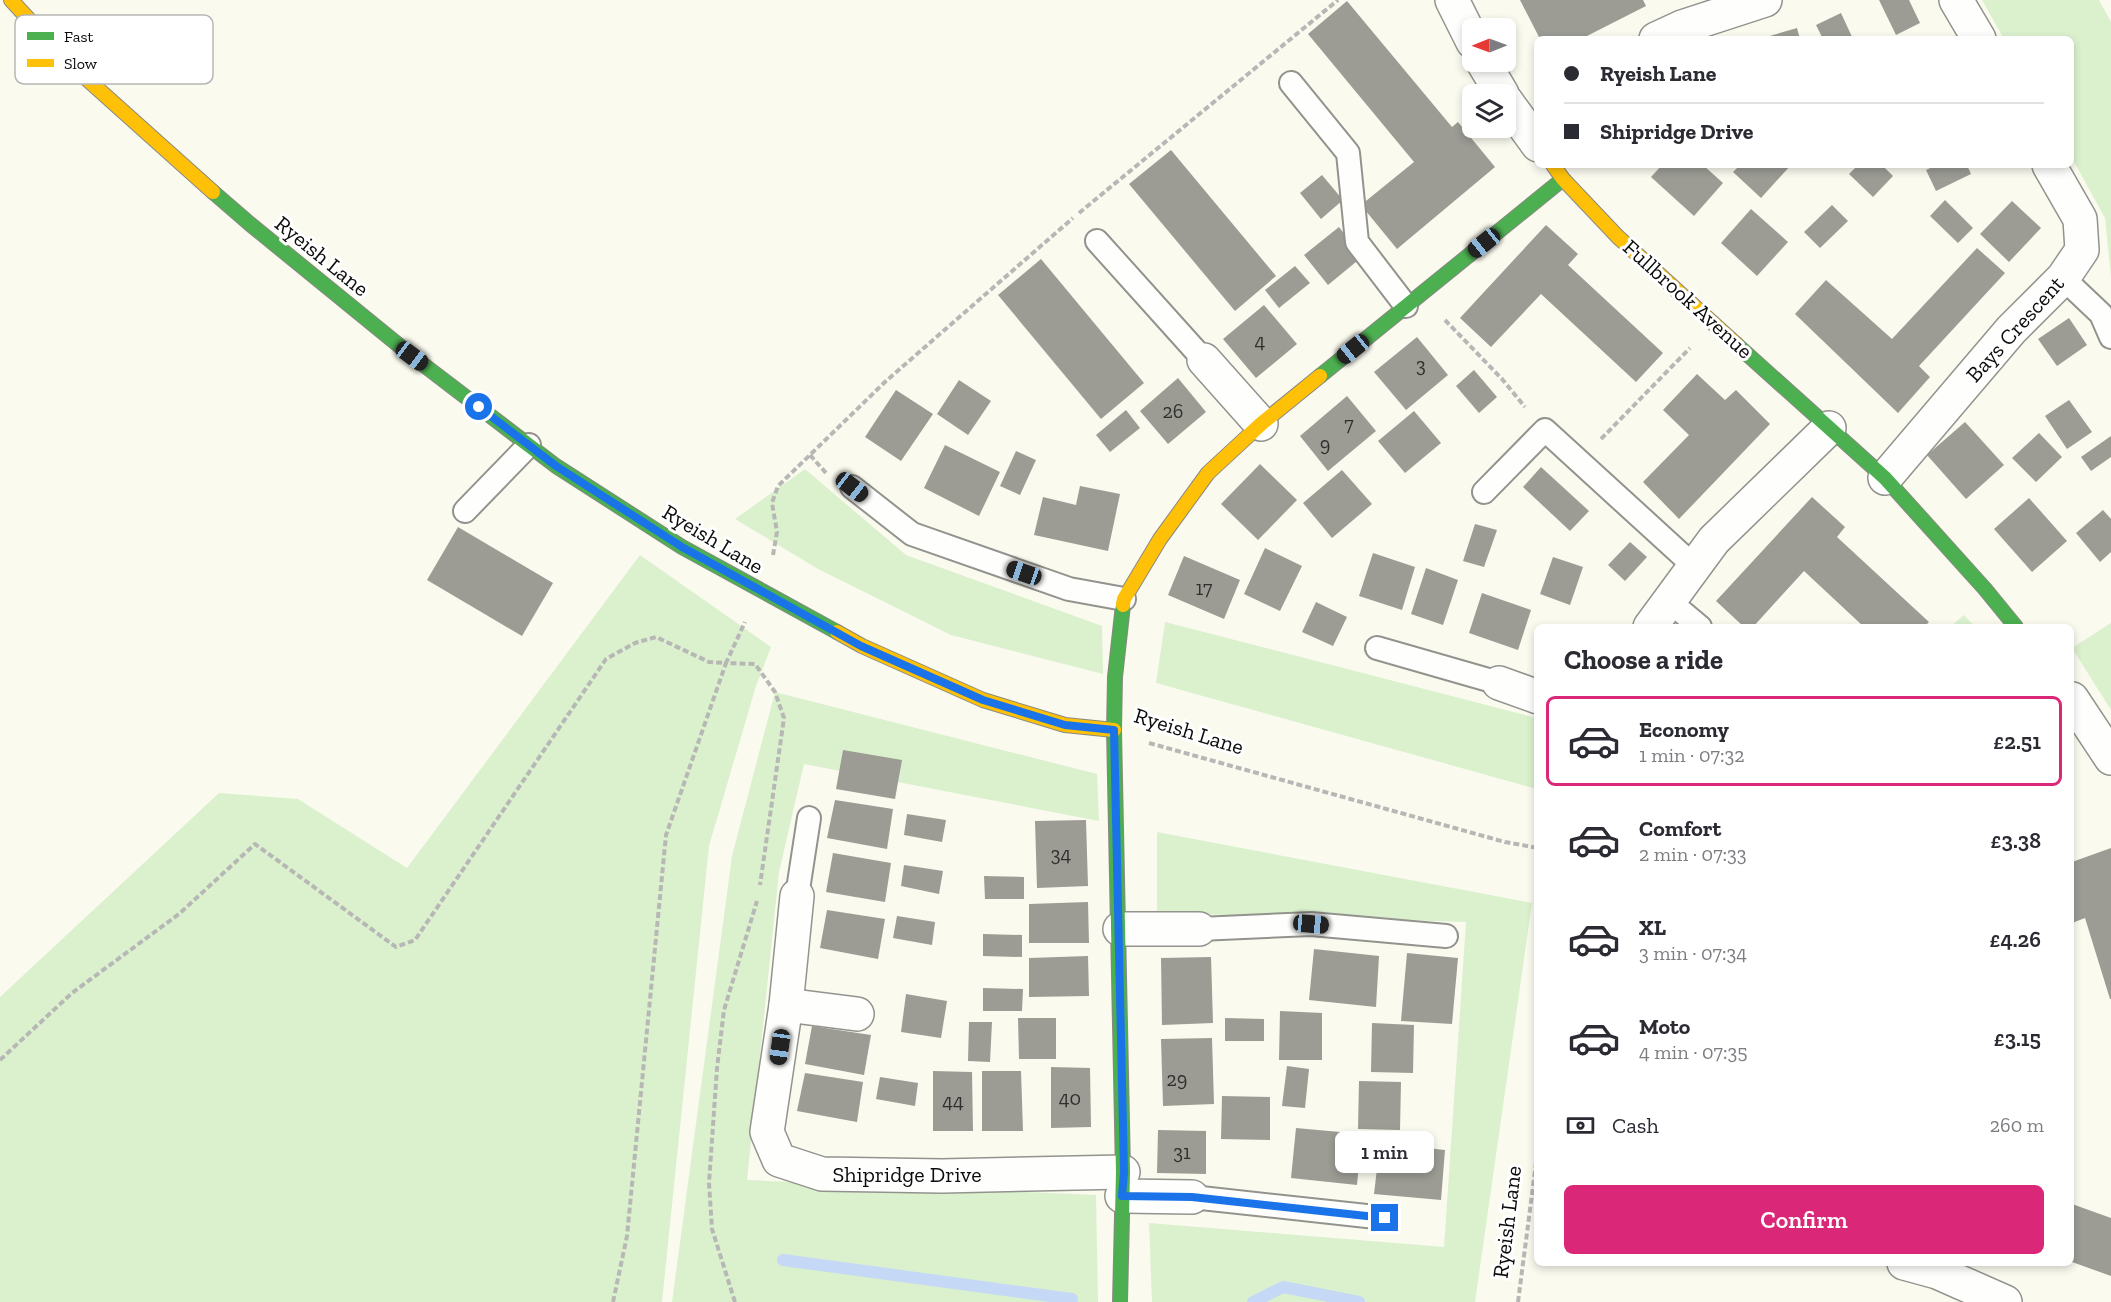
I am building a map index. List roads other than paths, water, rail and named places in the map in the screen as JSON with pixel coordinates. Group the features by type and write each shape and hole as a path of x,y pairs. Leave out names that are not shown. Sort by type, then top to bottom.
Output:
{"street":[{"name":"Ryeish Lane","path":"11,0 25,15"},
{"path":"1452,0 1462,20"},
{"path":"1662,36 1682,27 1766,0"},
{"path":"1956,0 1977,36"},
{"name":"Ryeish Lane","path":"93,84 250,224 412,356 556,466 682,547 861,646 983,700 1065,725 1114,730"},
{"name":"Fullbrook Avenue","path":"1555,168 1618,237 1885,478 2013,624"},
{"name":"Bays Crescent","path":"1885,478 2011,330 2063,278 2082,250 2080,219 2051,168"},
{"path":"1120,1302 1123,1184 1120,929 1114,730 1115,676 1124,599 1160,539 1208,473 1261,424 1563,179"},
{"path":"1204,360 1261,424"},
{"path":"1660,614 1714,540 1829,428"},
{"path":"1498,683 1534,696"},
{"path":"2074,702 2111,758"},
{"name":"Shipridge Drive","path":"797,896 786,1005 767,1132 778,1160 822,1174 942,1176 1123,1184 1192,1197"},
{"path":"1120,929 1199,929"},
{"path":"786,1005 857,1014"},
{"path":"1938,1268 2005,1302"}],"lane":[{"path":"1291,83 1348,153 1358,242 1413,301"},
{"path":"1097,241 1204,360"},
{"path":"2063,278 2101,314 2111,337"},
{"path":"1484,492 1545,430 1695,567"},
{"path":"465,511 529,445"},
{"path":"852,487 912,534 1069,589 1124,599"},
{"path":"1660,614 1691,624"},
{"path":"1377,648 1498,683"},
{"name":"Shipridge Drive","path":"797,896 809,818"},
{"path":"1199,929 1311,924 1446,936"},
{"name":"Shipridge Drive","path":"1192,1197 1385,1218"}],"waterway":[{"path":"783,1260 1072,1299"},
{"path":"1253,1302 1283,1287 1359,1302"}]}
